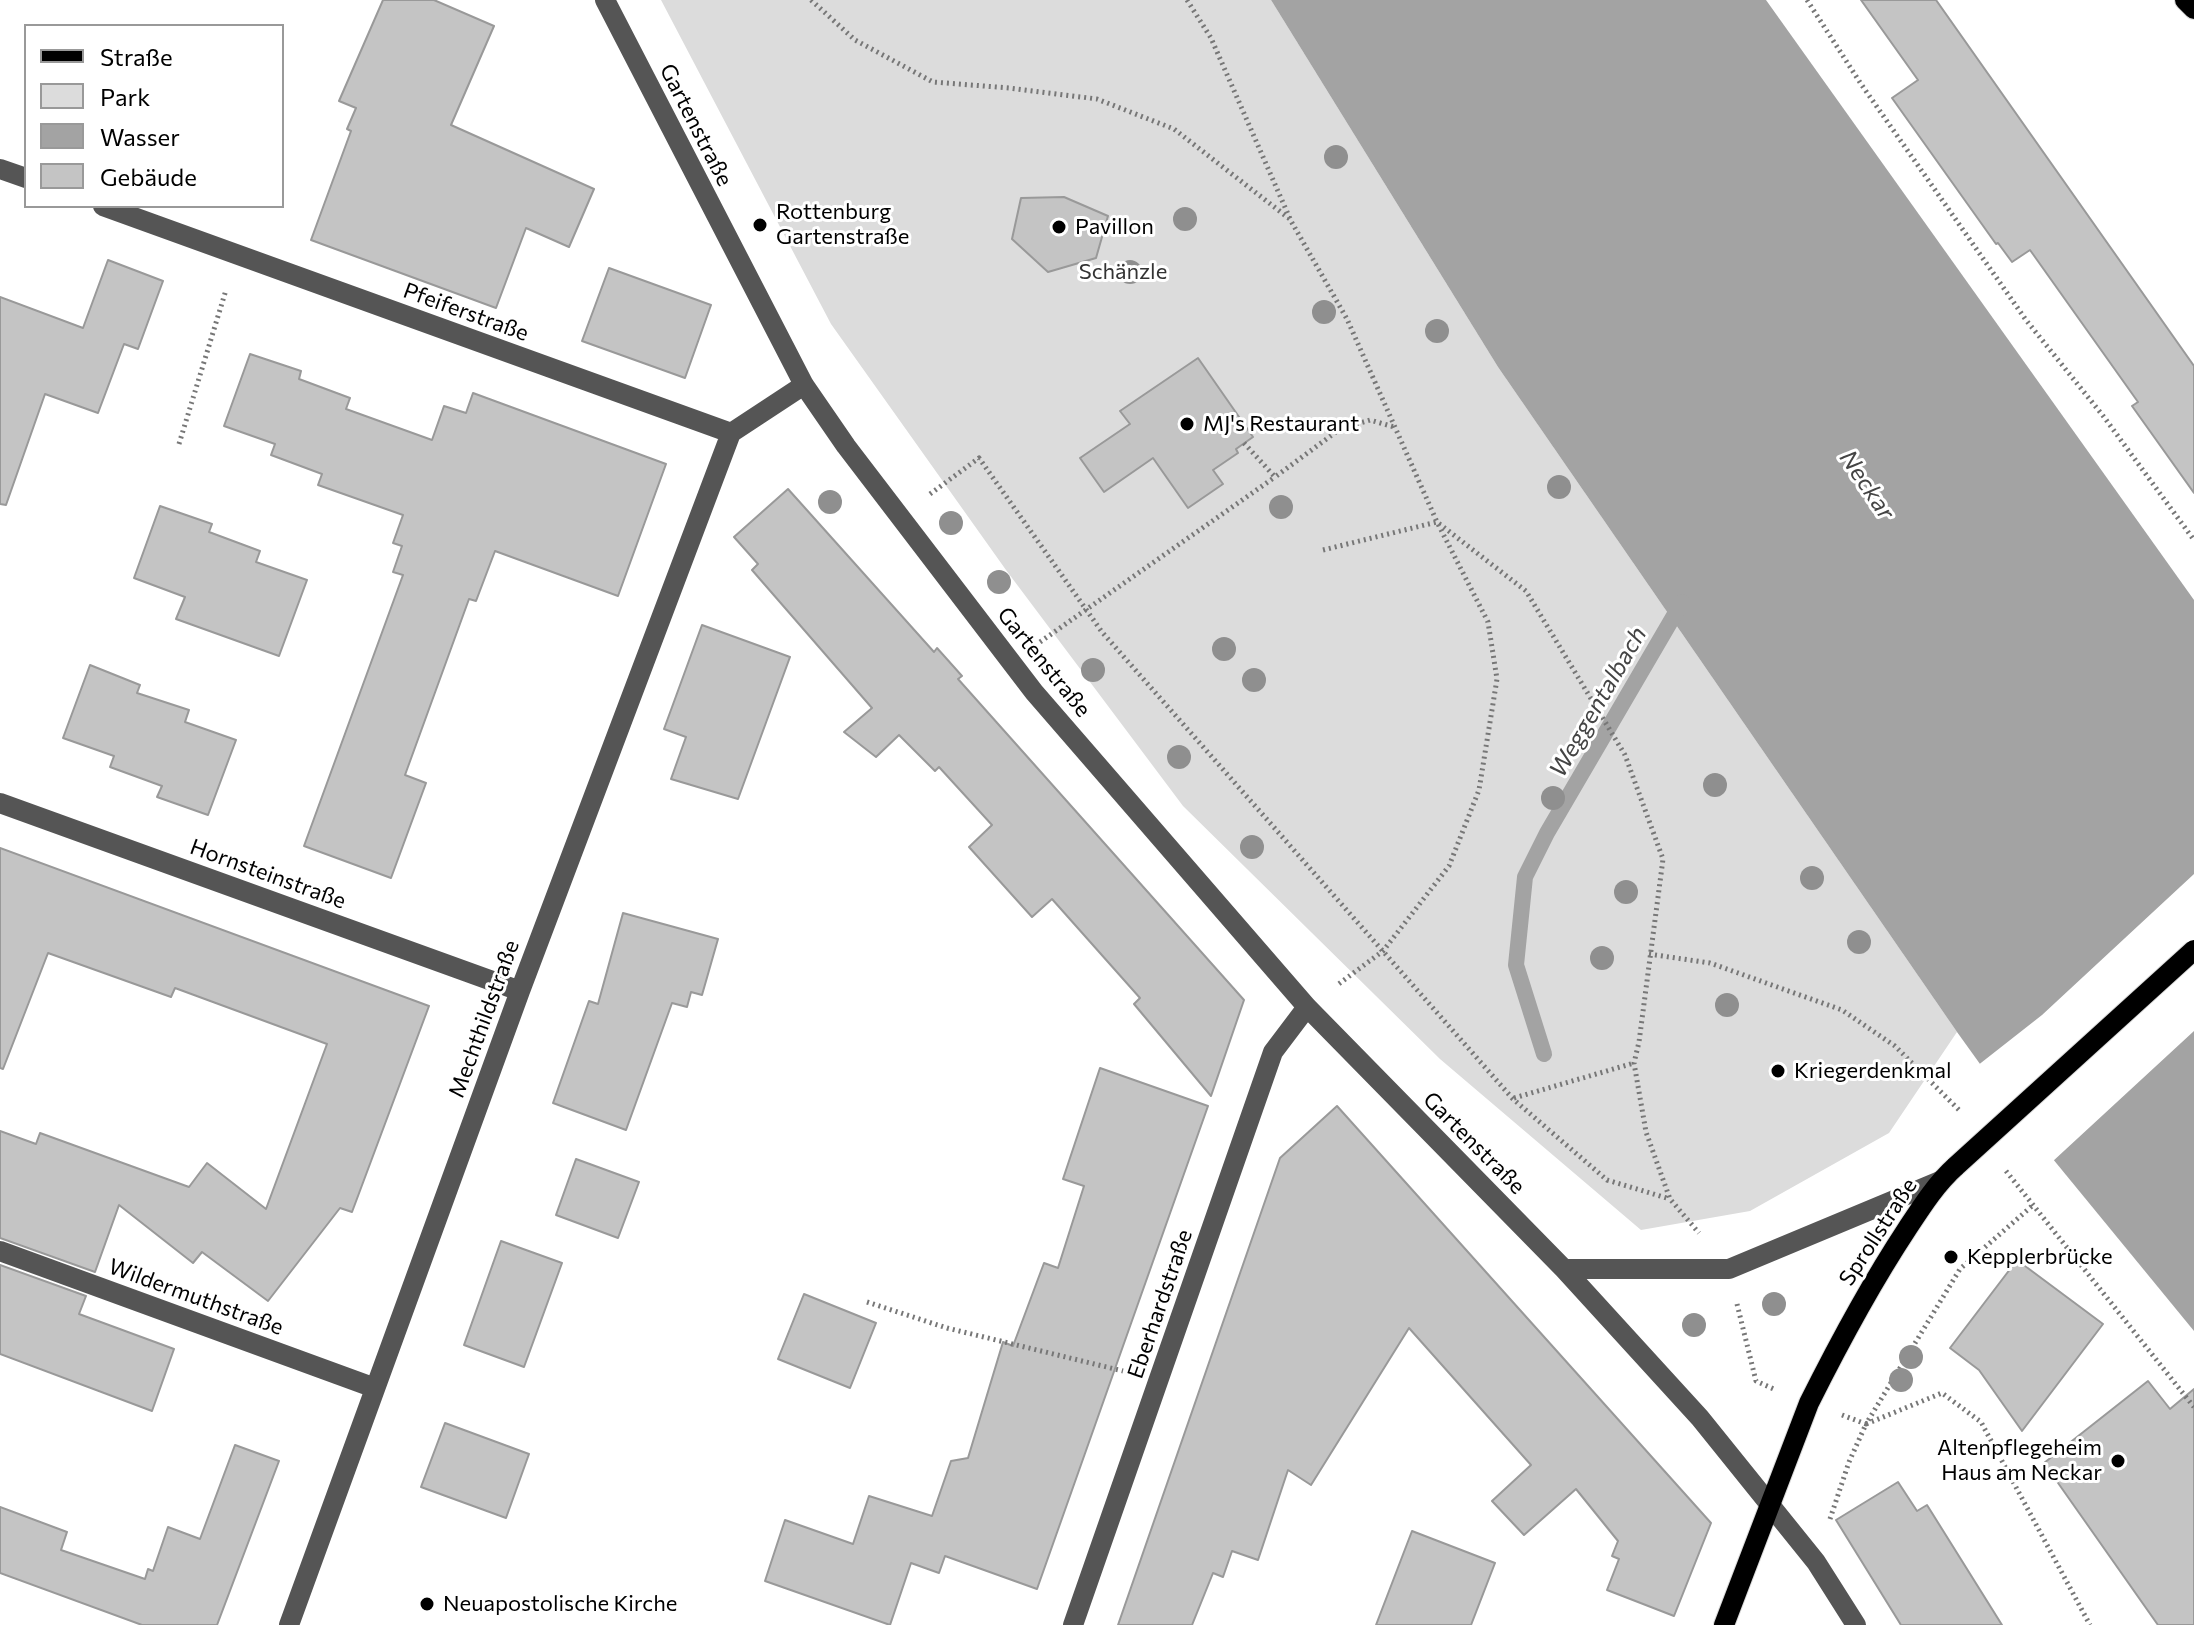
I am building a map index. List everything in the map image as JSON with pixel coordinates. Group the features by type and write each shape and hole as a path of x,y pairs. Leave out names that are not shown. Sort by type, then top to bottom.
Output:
{"main road":[{"path":"2185,0 2194,9"},
{"name":"Sprollstraße","path":"1724,1625 1809,1403 1868,1288 1940,1181 2194,950"}],"street":[{"name":"Gartenstraße","path":"605,0 804,385 1012,663 1307,1007 1564,1269 1700,1418 1816,1562 1856,1625"},
{"path":"0,169 24,177"},
{"name":"Pfeiferstraße","path":"108,208 731,433"},
{"path":"731,433 804,385"},
{"name":"Mechthildstraße","path":"289,1625 520,991 731,433"},
{"name":"Hornsteinstraße","path":"0,803 520,991"},
{"name":"Eberhardstraße","path":"1073,1625 1273,1052 1307,1007"},
{"path":"1564,1269 1729,1269 1940,1181"},
{"name":"Wildermuthstraße","path":"0,1251 375,1388"}],"path":[{"path":"811,0 855,40 933,82 1097,99 1174,129 1291,221"},
{"path":"1187,0 1211,38 1291,221 1347,319 1437,522 1488,622 1497,679 1479,790 1449,866 1383,951 1307,1007"},
{"path":"1807,0 1861,84 2026,320 2104,417 2194,540"},
{"path":"179,444 237,255"},
{"path":"1012,663 1340,429 1370,420 1395,427"},
{"path":"1244,443 1275,477"},
{"path":"900,516 979,458 1085,610 1513,1099 1607,1180 1670,1199"},
{"path":"1323,550 1437,522"},
{"path":"1437,522 1526,591 1625,755 1663,859 1634,1063 1646,1132 1670,1199 1729,1269 1756,1381 1866,1424 1942,1393 1981,1422 2090,1625"},
{"path":"1649,954 1710,963 1842,1010 1895,1046 1968,1120"},
{"path":"1513,1099 1634,1063"},
{"path":"2004,1169 2194,1407"},
{"path":"1816,1562 1849,1462 1866,1424 1960,1269 2032,1206"},
{"path":"867,1302 947,1328 1159,1380"}],"green space":[{"name":"Schänzle","path":"661,0 1271,0 1498,367 1957,1032 1889,1133 1750,1211 1641,1230 1440,1059 1183,806 1006,570 831,324"}],"water":[{"name":"Neckar","path":"1271,0 1766,0 2194,600 2194,1331 2016,1114 1957,1032 1498,367"}],"pier":[{"path":"2194,874 2194,1031 2052,1162 2013,1116 1977,1066 2042,1015"}],"building":[{"path":"383,0 434,0 494,26 451,125 594,189 569,247 526,228 496,308 311,240 351,131 347,129 356,108 339,101"},
{"path":"1861,0 1936,0 2194,366 2194,493 2132,406 2138,402 2030,250 2012,262 1892,98 1918,80"},
{"name":"Pavillon","path":"1064,197 1108,216 1096,258 1048,272 1012,239 1021,198"},
{"path":"108,260 163,281 138,349 124,344 98,413 45,394 6,505 0,504 0,297 83,328"},
{"path":"609,268 711,305 685,378 582,341"},
{"path":"250,354 301,371 299,379 350,398 346,409 432,440 444,406 466,413 473,393 666,464 618,596 495,551 476,601 469,599 405,775 426,783 391,878 304,846 403,575 393,572 402,546 393,543 403,515 318,485 322,474 271,455 275,444 224,426"},
{"name":"MJ's Restaurant","path":"1198,358 1253,437 1236,449 1238,453 1213,470 1223,484 1188,508 1153,458 1104,492 1080,458 1130,424 1120,411"},
{"path":"788,489 934,652 937,648 962,676 958,679 1244,1000 1211,1096 1134,1004 1140,998 1052,899 1032,917 969,847 992,825 939,767 935,771 899,735 876,757 844,732 872,708 752,570 758,564 734,537"},
{"path":"160,506 212,524 209,532 260,551 256,562 307,580 279,656 176,619 185,597 134,578"},
{"path":"702,625 790,657 738,799 671,779 686,737 664,729"},
{"path":"90,665 140,685 137,693 189,710 185,722 236,740 208,815 157,797 162,786 110,767 114,756 63,738"},
{"path":"0,848 429,1006 352,1212 340,1208 268,1301 202,1252 193,1263 119,1205 95,1272 0,1238 0,1131 36,1144 40,1133 189,1187 207,1163 266,1209 327,1044 175,988 171,997 48,953 3,1069 0,1068"},
{"path":"623,913 718,939 702,995 691,992 687,1007 672,1003 626,1130 553,1103 589,1001 598,1004"},
{"path":"1100,1068 1208,1106 1037,1589 945,1556 939,1573 911,1563 890,1625 765,1581 785,1520 853,1544 869,1496 932,1516 951,1461 968,1458 1003,1342 1013,1346 1044,1263 1058,1268 1084,1186 1063,1179"},
{"path":"1337,1106 1711,1523 1674,1616 1607,1590 1619,1559 1612,1556 1618,1541 1576,1489 1524,1535 1492,1501 1531,1465 1409,1328 1311,1485 1288,1470 1258,1560 1232,1551 1223,1577 1213,1573 1192,1625 1118,1625 1280,1158"},
{"path":"576,1159 639,1182 618,1238 556,1215"},
{"path":"501,1241 562,1263 524,1367 464,1345"},
{"path":"2017,1260 2103,1324 2022,1431 1979,1370 1950,1348"},
{"path":"0,1265 86,1296 79,1314 174,1349 152,1411 0,1354"},
{"path":"804,1294 876,1323 850,1388 778,1359"},
{"path":"2148,1381 2170,1409 2194,1389 2194,1625 2158,1625 2044,1463"},
{"path":"445,1423 529,1454 506,1518 421,1487"},
{"path":"235,1445 279,1461 217,1625 142,1625 0,1573 0,1507 67,1532 61,1550 145,1579 148,1569 153,1571 168,1527 200,1539"},
{"path":"1898,1482 1917,1511 1927,1505 2002,1625 1901,1625 1836,1520"},
{"path":"1412,1531 1495,1563 1471,1625 1376,1625"}],"waterway":[{"name":"Weggentalbach","path":"1544,1054 1516,965 1525,877 1547,833 1682,602"}],"place":[{"name":"Rottenburg Gartenstraße","path":"760,225"},
{"name":"Pavillon","path":"1059,227"},
{"name":"MJ's Restaurant","path":"1187,424"},
{"name":"Kriegerdenkmal","path":"1778,1071"},
{"name":"Kepplerbrücke","path":"1951,1257"},
{"name":"Altenpflegeheim Haus am Neckar","path":"2118,1461"},
{"name":"Neuapostolische Kirche","path":"427,1604"}]}
